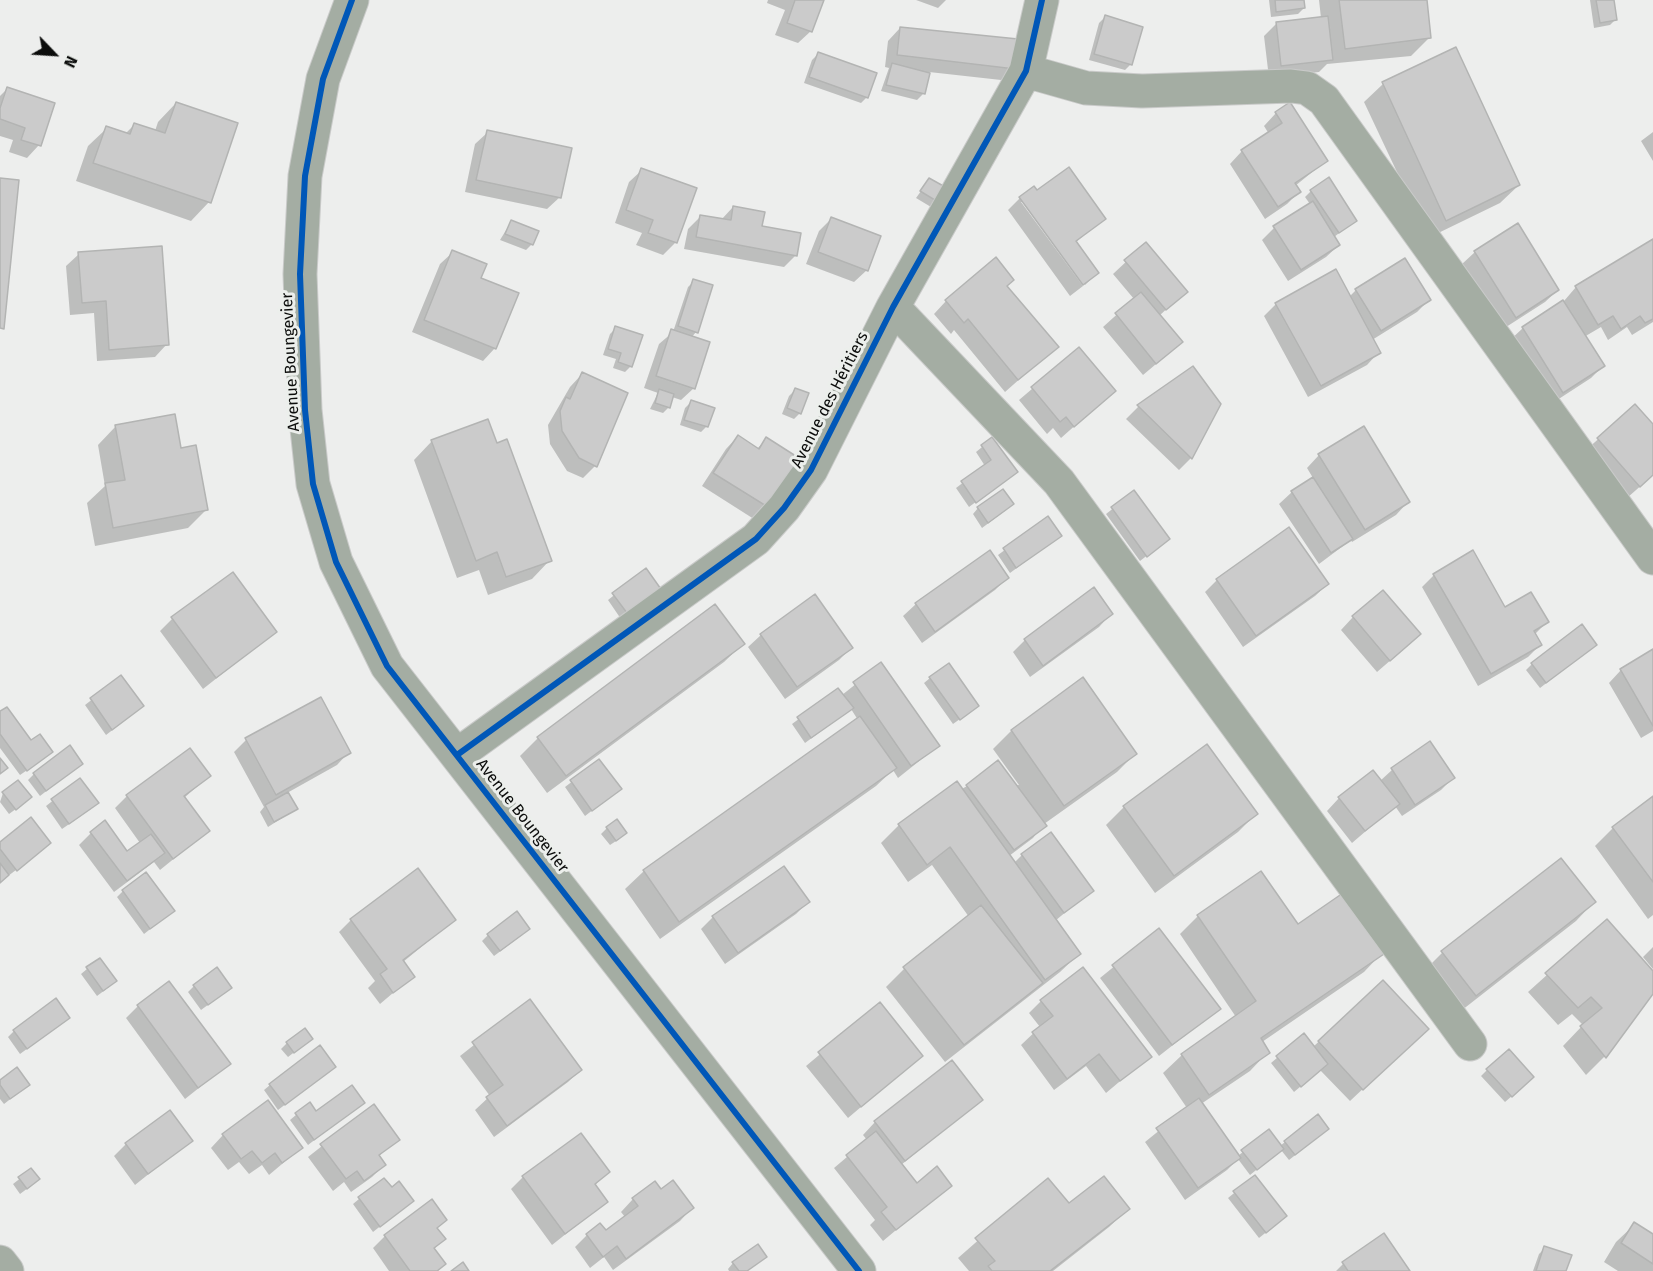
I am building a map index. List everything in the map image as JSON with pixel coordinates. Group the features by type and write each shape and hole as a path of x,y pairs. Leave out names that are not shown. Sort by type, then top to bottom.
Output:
{"street":[{"name":"Avenue Boungevier","path":"352,0 323,80 306,176 300,274 305,410 313,484 336,562 387,666 859,1271"},
{"name":"Avenue des Héritiers","path":"457,755 756,538 784,508 811,471 893,307 1026,71 1042,0"},
{"path":"1026,71 1086,88 1142,91 1291,86 1306,88 1324,100 1653,558"},
{"path":"893,307 1059,482 1470,1044"},
{"path":"0,1262 7,1271"}],"building":[{"path":"795,0 824,0 812,32 787,23"},
{"path":"1275,0 1304,0 1305,8 1276,12"},
{"path":"1339,0 1427,0 1431,38 1345,49"},
{"path":"1596,0 1614,0 1617,20 1600,23"},
{"path":"1105,15 1143,27 1132,65 1094,54"},
{"path":"1328,16 1333,60 1281,66 1276,22"},
{"path":"900,27 1018,39 1015,69 897,55"},
{"path":"1456,47 1520,185 1446,221 1382,82"},
{"path":"818,52 877,73 868,98 809,77"},
{"path":"892,63 930,73 925,94 886,85"},
{"path":"7,87 55,103 41,146 21,140 25,128 0,119 0,108"},
{"path":"176,102 238,123 211,203 93,163 106,126 130,134 134,123 165,133"},
{"path":"1290,102 1328,161 1295,183 1301,192 1278,207 1241,150 1282,123 1275,112"},
{"path":"487,130 572,148 561,198 476,180"},
{"path":"1069,167 1106,219 1076,241 1099,273 1083,285 1019,197 1034,186 1037,190"},
{"path":"641,168 697,188 677,243 648,233 653,220 626,210"},
{"path":"1329,177 1357,221 1339,233 1310,190"},
{"path":"0,178 19,180 4,329 0,328"},
{"path":"929,178 947,188 938,202 920,191"},
{"path":"1313,201 1340,245 1301,270 1273,226"},
{"path":"733,206 765,212 762,226 801,233 797,256 696,237 700,215 731,220"},
{"path":"831,217 881,236 868,271 818,252"},
{"path":"511,220 539,231 533,245 505,234"},
{"path":"1518,223 1559,290 1516,318 1474,251"},
{"path":"1653,239 1653,319 1645,323 1640,316 1621,329 1613,316 1598,325 1575,286"},
{"path":"1146,242 1188,292 1166,310 1124,260"},
{"path":"162,246 169,345 109,350 106,301 82,303 78,252"},
{"path":"452,250 487,264 481,278 519,293 496,349 424,320"},
{"path":"996,257 1014,280 1007,286 1059,347 1018,380 968,319 964,323 945,300"},
{"path":"1405,258 1431,300 1381,331 1355,289"},
{"path":"1336,269 1381,353 1321,386 1275,303"},
{"path":"693,279 713,285 698,333 678,326"},
{"path":"1141,292 1183,342 1156,364 1115,313"},
{"path":"1563,300 1605,366 1563,393 1522,327"},
{"path":"615,326 643,335 632,367 618,362 621,353 608,349"},
{"path":"671,329 710,342 695,389 656,376"},
{"path":"1079,347 1116,391 1074,427 1066,417 1060,422 1031,387"},
{"path":"1193,366 1221,404 1192,459 1137,405"},
{"path":"582,372 628,393 597,467 579,458 562,431 560,411 566,397 570,399"},
{"path":"795,388 809,393 801,414 787,408"},
{"path":"659,389 674,394 670,408 655,403"},
{"path":"691,400 715,408 708,427 684,420"},
{"path":"1635,404 1653,424 1653,475 1640,487 1597,438"},
{"path":"175,414 181,448 196,445 208,510 113,528 105,483 125,480 115,425"},
{"path":"488,419 497,443 507,439 552,561 506,577 497,552 476,561 431,440"},
{"path":"1364,426 1410,502 1365,530 1318,454"},
{"path":"738,435 759,449 766,437 802,460 771,509 713,473"},
{"path":"992,437 1018,472 976,503 961,481 991,460 981,445"},
{"path":"1313,477 1353,539 1331,553 1291,491"},
{"path":"1003,489 1014,504 988,523 977,507"},
{"path":"1134,490 1170,539 1147,557 1111,507"},
{"path":"1048,516 1062,536 1016,568 1003,548"},
{"path":"1289,527 1329,584 1256,636 1216,579"},
{"path":"990,550 1009,578 935,632 915,603"},
{"path":"1473,550 1505,607 1531,592 1549,622 1534,631 1542,645 1491,674 1433,574"},
{"path":"646,568 663,592 630,617 612,593"},
{"path":"233,572 277,632 216,678 171,617"},
{"path":"1094,587 1113,614 1043,666 1024,639"},
{"path":"1383,590 1421,634 1390,661 1352,616"},
{"path":"815,594 853,648 797,687 760,634"},
{"path":"715,604 745,644 566,776 537,737"},
{"path":"1582,624 1597,645 1546,683 1531,663"},
{"path":"1653,649 1653,726 1620,669"},
{"path":"881,662 940,746 911,766 853,682"},
{"path":"949,663 979,706 960,720 929,677"},
{"path":"121,675 144,706 112,730 90,698"},
{"path":"1083,677 1137,754 1064,806 1011,730"},
{"path":"838,688 854,708 811,738 797,717"},
{"path":"321,697 351,753 276,795 245,738"},
{"path":"7,707 31,740 40,734 53,752 27,771 0,734 0,711"},
{"path":"860,716 897,768 679,922 643,870"},
{"path":"1430,741 1455,778 1415,805 1391,768"},
{"path":"1207,744 1258,814 1174,876 1123,806"},
{"path":"70,745 83,764 46,791 33,773"},
{"path":"190,748 211,776 184,796 210,831 173,859 126,795"},
{"path":"0,758 8,768 0,774"},
{"path":"599,759 622,789 592,811 570,780"},
{"path":"998,760 1047,826 1014,850 966,785"},
{"path":"1373,770 1400,804 1365,831 1338,797"},
{"path":"80,778 99,803 69,824 51,799"},
{"path":"18,780 32,797 16,810 2,792"},
{"path":"957,781 1081,954 1045,980 950,847 927,865 898,824"},
{"path":"288,792 298,809 274,822 265,805"},
{"path":"1653,796 1653,882 1612,827"},
{"path":"31,817 51,843 17,871 0,849 0,842"},
{"path":"617,819 627,833 616,841 606,827"},
{"path":"105,820 127,851 151,834 165,853 127,881 90,832"},
{"path":"1051,832 1094,891 1064,913 1021,854"},
{"path":"1561,858 1596,902 1476,996 1441,951"},
{"path":"0,863 9,875 0,883"},
{"path":"784,866 810,902 738,953 712,916"},
{"path":"418,868 456,920 403,960 415,977 393,993 380,974 387,969 350,919"},
{"path":"1261,871 1298,924 1343,893 1384,954 1261,1038 1270,1053 1209,1095 1181,1054 1256,1001 1197,915"},
{"path":"146,872 175,911 150,929 122,890"},
{"path":"981,905 1043,983 964,1045 903,967"},
{"path":"517,911 530,929 500,951 487,934"},
{"path":"1607,919 1653,971 1653,994 1606,1058 1580,1026 1602,1008 1591,997 1578,1008 1545,973"},
{"path":"1159,928 1221,1009 1172,1045 1112,965"},
{"path":"100,958 117,981 103,991 86,967"},
{"path":"217,967 232,988 208,1005 193,985"},
{"path":"1083,967 1152,1057 1120,1081 1099,1054 1067,1079 1032,1032 1053,1016 1040,1000"},
{"path":"1383,980 1429,1029 1363,1090 1318,1041"},
{"path":"169,981 231,1064 198,1088 137,1005"},
{"path":"56,998 70,1018 27,1049 13,1030"},
{"path":"530,999 582,1070 507,1126 486,1097 503,1085 472,1042"},
{"path":"880,1002 923,1056 861,1107 818,1052"},
{"path":"305,1028 313,1039 294,1053 286,1042"},
{"path":"1304,1033 1328,1064 1301,1087 1276,1056"},
{"path":"320,1045 336,1067 285,1105 269,1084"},
{"path":"1509,1049 1534,1077 1512,1097 1486,1069"},
{"path":"952,1060 983,1100 905,1161 874,1121"},
{"path":"17,1067 30,1085 10,1099 0,1085 0,1080"},
{"path":"352,1085 365,1103 314,1140 295,1113 310,1102 316,1111"},
{"path":"1199,1098 1241,1158 1198,1188 1156,1128"},
{"path":"268,1100 303,1148 282,1163 275,1153 262,1163 252,1151 241,1159 222,1134"},
{"path":"374,1104 400,1140 379,1155 386,1165 364,1181 357,1171 346,1179 320,1144"},
{"path":"170,1110 193,1141 148,1174 125,1143"},
{"path":"1318,1114 1329,1129 1295,1155 1284,1141"},
{"path":"1269,1129 1284,1149 1257,1170 1241,1150"},
{"path":"876,1131 917,1183 937,1166 952,1186 896,1230 881,1212 887,1207 846,1155"},
{"path":"581,1133 610,1172 595,1184 608,1202 565,1234 522,1176"},
{"path":"31,1168 40,1179 27,1189 18,1177"},
{"path":"1255,1175 1287,1216 1266,1233 1233,1191"},
{"path":"1104,1176 1130,1209 1050,1271 992,1271 988,1266 995,1261 975,1238 1048,1178 1069,1203"},
{"path":"384,1178 392,1187 399,1181 414,1201 380,1227 358,1197"},
{"path":"673,1180 694,1208 626,1259 617,1246 603,1257 586,1234 600,1223 606,1230 638,1206 632,1198 655,1181 661,1189"},
{"path":"432,1199 447,1220 437,1228 446,1239 434,1248 446,1264 437,1271 410,1271 384,1235"},
{"path":"1634,1222 1653,1234 1653,1264 1621,1243"},
{"path":"1384,1233 1410,1271 1348,1271 1342,1262"},
{"path":"758,1244 767,1257 747,1271 739,1271 732,1262"},
{"path":"1544,1246 1572,1255 1566,1271 1536,1271"},
{"path":"463,1262 469,1271 451,1271"}],"cycle path":[{"path":"352,0 323,79 305,176 300,274 305,410 313,484 336,562 387,666 859,1271"},
{"path":"457,755 756,539 784,508 811,470 893,307 1026,71 1042,0"}]}
